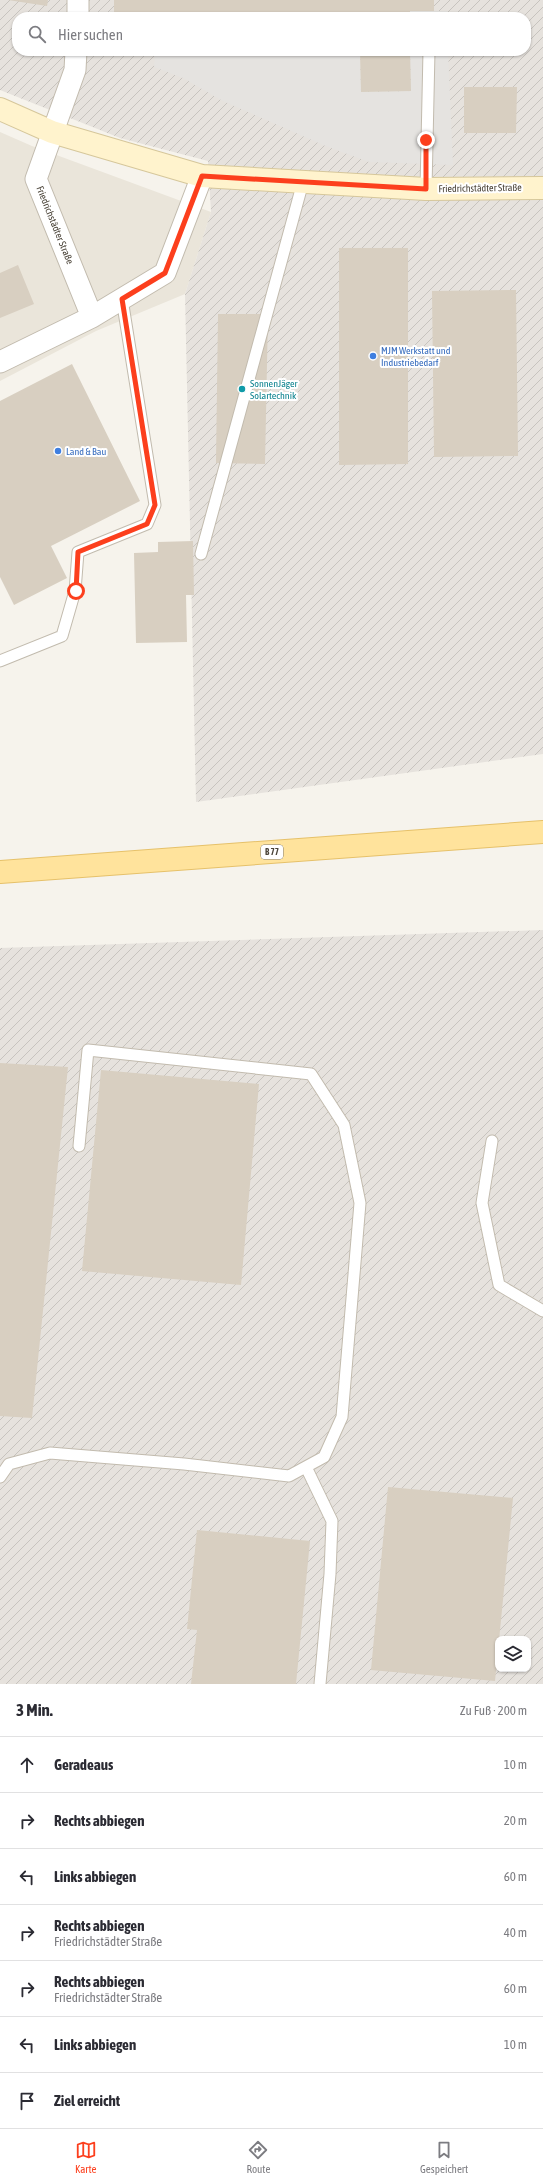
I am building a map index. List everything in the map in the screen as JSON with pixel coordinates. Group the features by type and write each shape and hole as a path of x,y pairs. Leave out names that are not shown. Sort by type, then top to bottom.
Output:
{"main road":[{"name":"B 77","path":"0,872 543,832"}],"street":[{"path":"78,0 78,12"},
{"path":"52,132 76,70 76,56"},
{"name":"Friedrichstädter Straße","path":"0,109 52,132 202,176 426,189 543,188"},
{"name":"Friedrichstädter Straße","path":"52,132 36,179 92,317"},
{"path":"0,362 92,317 165,273 202,176"}],"lane":[{"path":"426,189 429,56"},
{"path":"201,554 303,182"},
{"path":"0,661 62,636 76,591 78,552 147,524 155,505 122,299"},
{"path":"0,1477 8,1464 50,1453 184,1464 289,1476 324,1458 342,1417 360,1203 344,1125 311,1074 88,1050 79,1146"},
{"path":"492,1141 482,1203 499,1285 543,1311"},
{"path":"306,1467 332,1521 330,1574 320,1684"}],"shaded area":[{"path":"0,0 543,0 543,754 196,802 185,294 211,212 208,161 120,138 0,90"},
{"path":"410,11 447,11 447,12"},
{"path":"155,56 360,56 361,92 411,91 410,56 448,56 453,165 369,162 323,145 221,100 183,78 154,67"},
{"path":"0,132 32,146 211,212 185,294 96,331 0,381"},
{"path":"543,930 543,1684 0,1684 0,948"}],"building":[{"path":"8,0 48,0 47,6"},
{"path":"114,0 434,0 434,11 410,12 114,12"},
{"path":"360,56 410,56 411,91 361,92"},
{"path":"464,87 517,87 516,133 464,133"},
{"name":"MJM Werkstatt und Industriebedarf","path":"339,248 408,248 408,464 339,465"},
{"path":"18,265 34,304 0,318 0,273"},
{"path":"516,290 518,456 434,457 432,291"},
{"name":"SonnenJäger Solartechnik","path":"218,314 268,314 265,464 216,463"},
{"name":"Land & Bau","path":"72,364 140,501 51,546 67,578 14,605 0,577 0,401"},
{"path":"193,541 194,595 186,595 187,642 136,643 134,553 158,552 158,542"},
{"path":"0,1063 68,1067 32,1418 0,1416"},
{"path":"101,1070 259,1084 241,1285 82,1271"},
{"path":"388,1487 513,1498 499,1636 495,1636 495,1681 371,1670"},
{"path":"197,1530 310,1541 296,1684 191,1684 197,1630 187,1629"}],"place":[{"name":"MJM Werkstatt und Industriebedarf","path":"373,356"},
{"name":"SonnenJäger Solartechnik","path":"242,389"},
{"name":"Land & Bau","path":"58,451"}],"route":[{"path":"76,591 78,552 147,524 155,505 122,299 165,273 202,176 426,189 426,140"}]}
